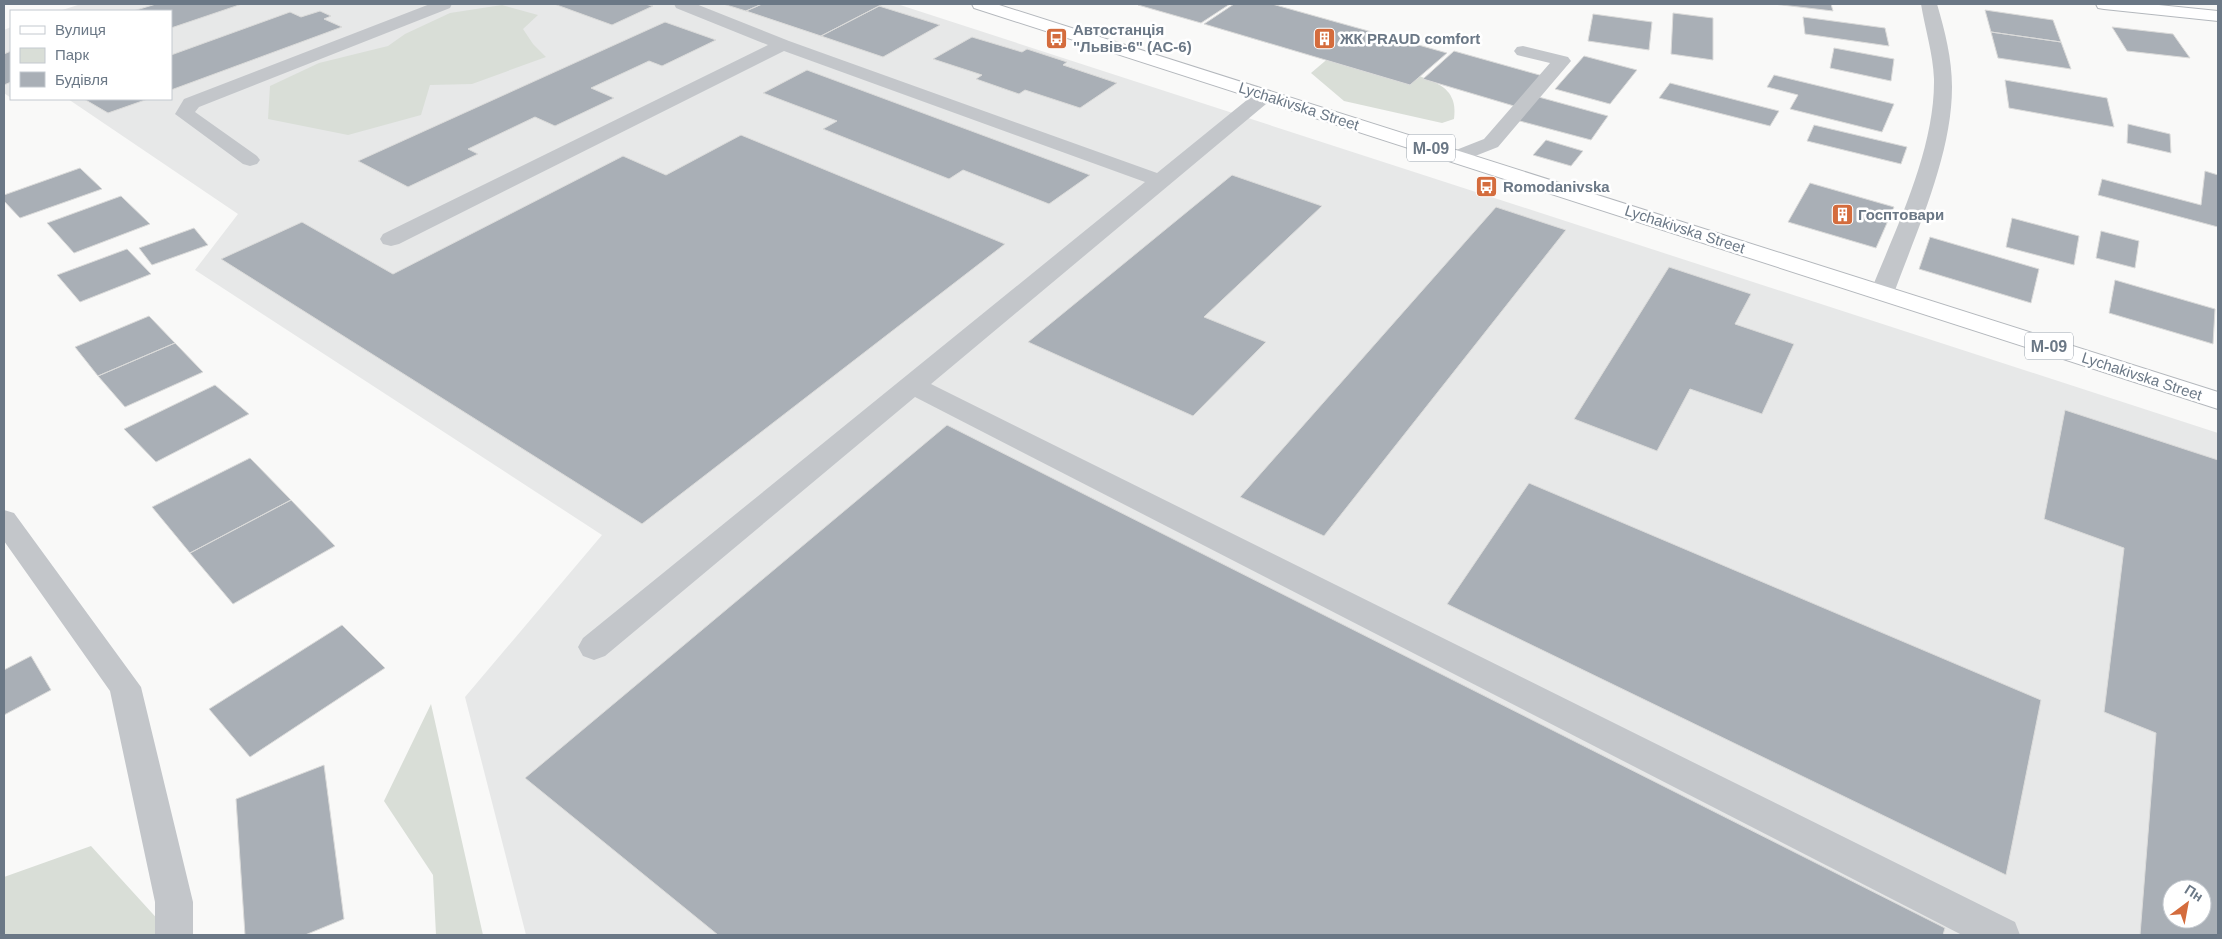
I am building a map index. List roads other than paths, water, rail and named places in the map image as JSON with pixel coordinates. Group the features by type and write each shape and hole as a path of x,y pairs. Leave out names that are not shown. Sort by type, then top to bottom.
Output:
{"main road":[{"name":"Lychakivska Street","path":"980,4 2218,401"},
{"path":"2104,4 2218,16"}],"street":[{"path":"250,160 185,114 191,103 444,4"},
{"path":"682,4 782,45 1161,181"},
{"path":"1882,293 1935,143 1942,99 1940,58 1929,4"},
{"path":"391,239 782,45"},
{"path":"1458,156 1491,143 1562,62 1523,51"},
{"path":"594,647 1265,95"},
{"path":"913,385 2001,935"},
{"path":"4,520 125,687 174,902 174,935"}],"place":[{"name":"Автостанція \"Львів-6\" (АС-6)","path":"1057,38"},
{"name":"ЖК PRAUD comfort","path":"1324,38"},
{"name":"Romodanivska","path":"1487,186"},
{"name":"Госптовари","path":"1842,214"}]}
